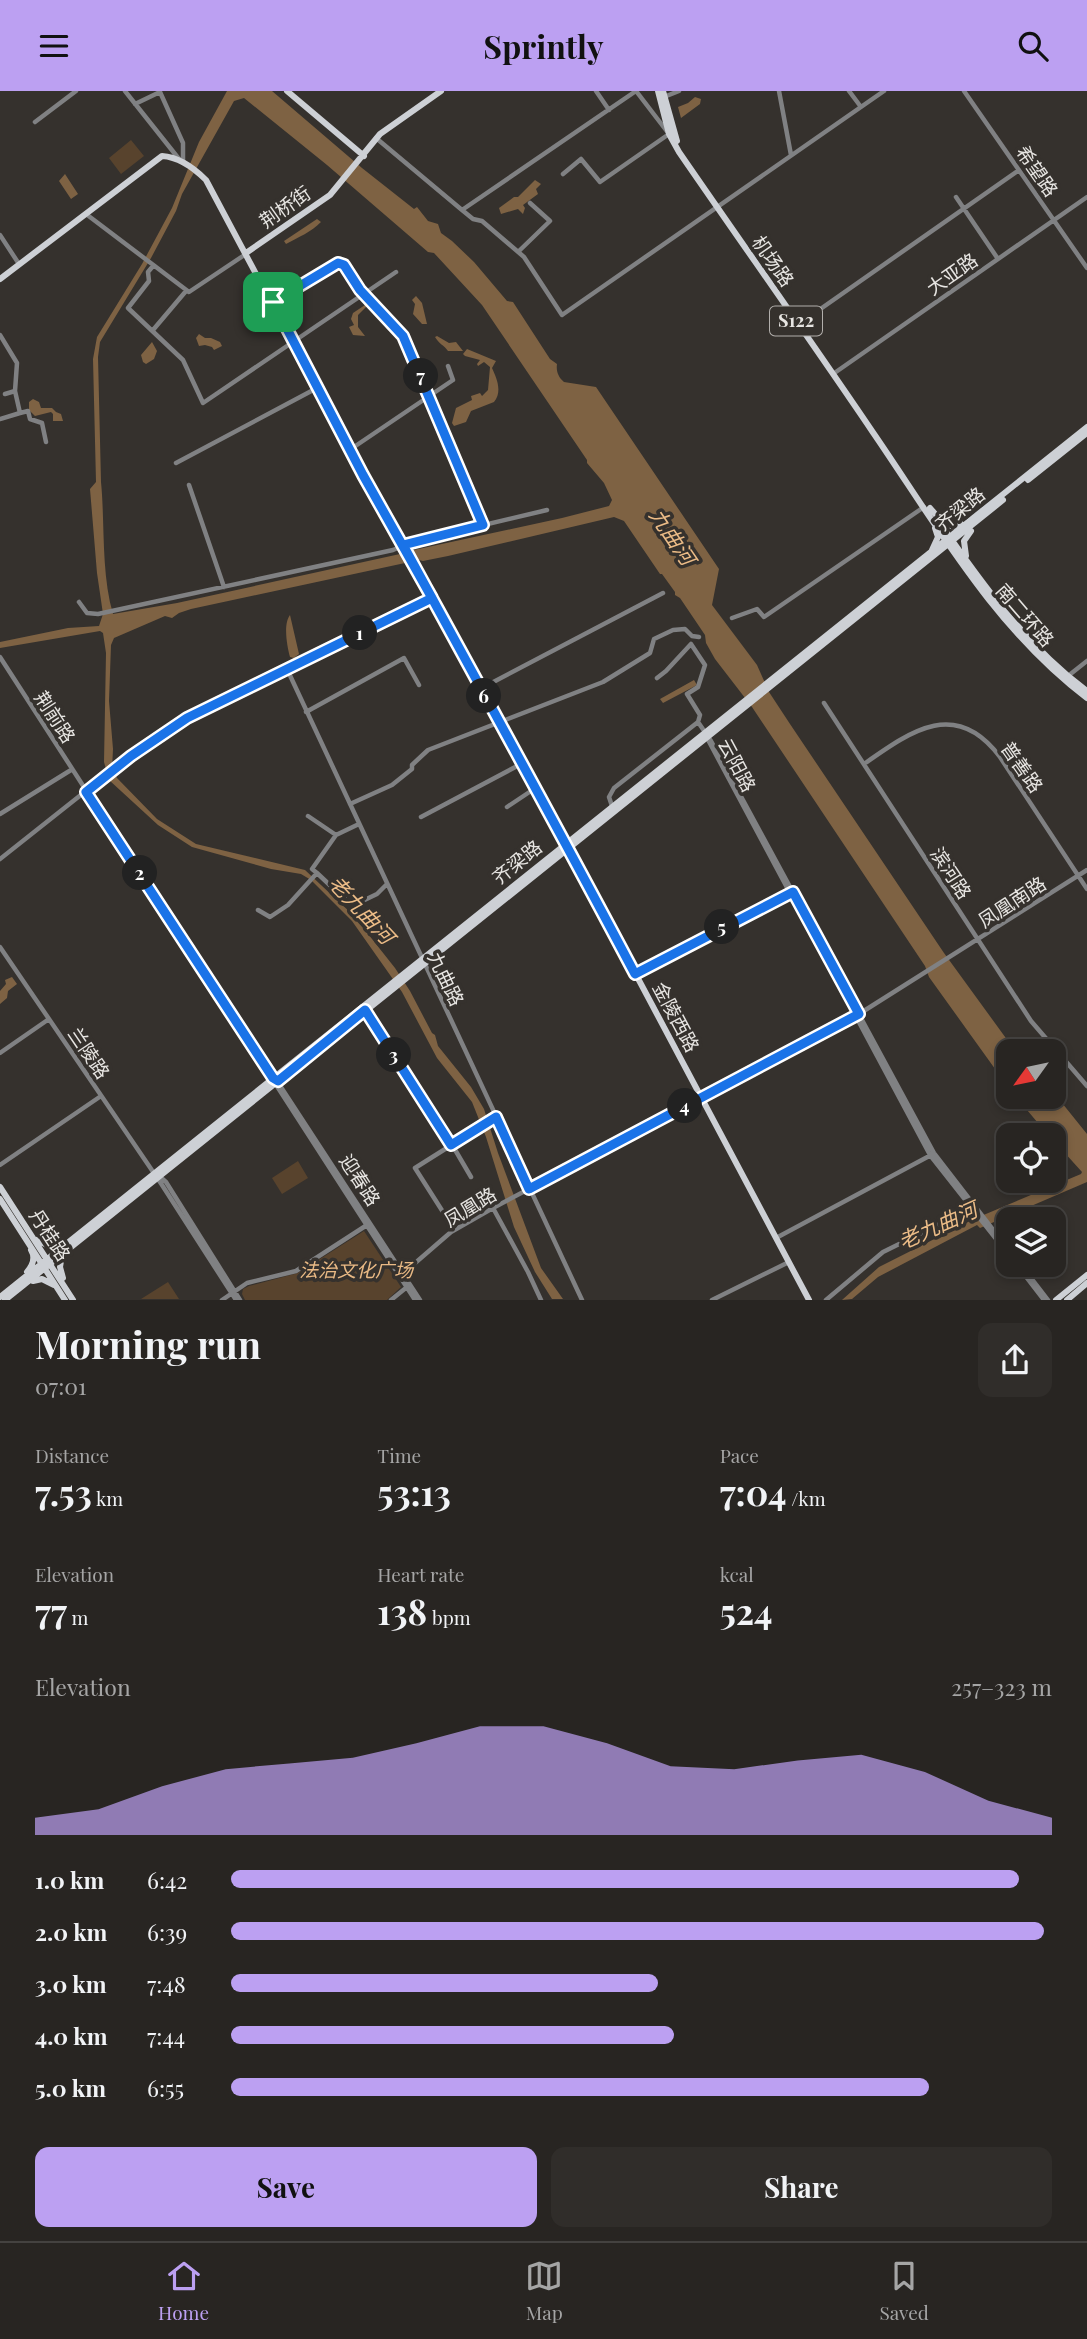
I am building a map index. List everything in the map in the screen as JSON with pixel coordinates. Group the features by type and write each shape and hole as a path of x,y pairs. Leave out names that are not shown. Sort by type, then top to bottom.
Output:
{"main road":[{"path":"287,91 362,158 376,138 441,91"},
{"name":"机场路","path":"662,93 668,134 949,541"},
{"name":"机场路","path":"662,93 677,143 718,205"},
{"path":"0,279 162,156 199,172 212,189 405,548"},
{"name":"荆桥街","path":"246,253 330,195 362,158"},
{"name":"齐梁路","path":"341,1027 931,556 1087,427"},
{"name":"齐梁路","path":"976,519 1087,433"},
{"path":"927,509 953,528 976,519"},
{"path":"927,509 938,537 931,556 950,553 965,563"},
{"path":"965,563 964,541 976,519"},
{"name":"南二环路","path":"949,541 1026,639 1056,673 1087,698"},
{"name":"金陵西路","path":"405,548 809,1300"},
{"name":"南二环路","path":"1026,639 1087,691"},
{"name":"齐梁路","path":"0,1297 46,1264 395,984"},
{"name":"丹桂路","path":"0,1187 46,1264 73,1300"},
{"name":"丹桂路","path":"0,1199 27,1234"},
{"path":"27,1234 62,1251 60,1272 64,1291"},
{"path":"23,1282 32,1266 34,1255 27,1234"},
{"path":"1056,1300 1087,1275"},
{"path":"23,1282 42,1279 64,1291"},
{"name":"齐梁路","path":"5,1300 23,1282"},
{"path":"1067,1300 1087,1283"},
{"name":"丹桂路","path":"64,1291 65,1300"}],"street":[{"path":"35,122 76,91"},
{"path":"125,91 183,163"},
{"path":"596,91 609,110"},
{"path":"462,209 636,91 668,134 600,182 581,159 563,174"},
{"path":"662,93 679,91"},
{"path":"779,91 791,155"},
{"path":"849,91 861,107"},
{"path":"376,138 473,219 482,221 519,251 562,315 884,91"},
{"name":"希望路","path":"964,91 1087,268"},
{"path":"135,104 160,92 183,142 183,163"},
{"path":"162,156 170,148"},
{"path":"800,323 1018,170"},
{"path":"956,197 998,259"},
{"name":"大亚路","path":"835,373 1087,197"},
{"path":"519,251 550,221 530,202"},
{"path":"86,214 186,291 192,291 246,253"},
{"path":"0,235 19,264"},
{"path":"273,302 338,263 344,265 352,279 403,336 483,525"},
{"path":"151,265 148,272 149,281 128,308 183,360 203,403 396,272"},
{"path":"153,330 186,291"},
{"path":"0,335 17,363 15,391 20,413"},
{"path":"881,341 886,347"},
{"path":"351,449 453,380 448,366"},
{"path":"176,463 318,388"},
{"path":"5,394 15,391"},
{"path":"0,419 28,411 30,419 42,423 46,442"},
{"path":"189,485 224,587"},
{"path":"732,618 757,609 764,617 927,509"},
{"path":"79,602 87,614 114,611 405,548 547,510"},
{"path":"480,689 663,593"},
{"path":"0,859 131,756 187,718 432,598"},
{"path":"350,804 392,785 412,769 412,765 428,750 603,682 650,653 654,639 673,630 685,629 692,636 699,637"},
{"path":"657,678 691,645 692,636"},
{"name":"云阳路","path":"691,645 705,665 698,687 687,694 700,715 698,723 932,1154 996,1235"},
{"path":"306,712 404,658 419,685"},
{"path":"1,659 10,664"},
{"name":"荆前路","path":"1,659 86,792"},
{"path":"1068,676 1087,661"},
{"name":"九曲路","path":"287,669 582,1300"},
{"name":"滨河路","path":"824,703 1038,1031 1087,1086"},
{"path":"613,809 609,797 614,788 698,723"},
{"name":"普善路","path":"864,764 901,738 923,727 948,724 960,726 984,738 1000,757 1087,889"},
{"path":"421,817 520,764"},
{"path":"0,814 71,770"},
{"path":"507,807 534,789"},
{"name":"迎春路","path":"86,792 401,1275 420,1300"},
{"path":"308,816 336,835"},
{"path":"359,824 336,835 312,869 352,906 377,894 387,884"},
{"name":"凤凰南路","path":"857,1015 1087,870"},
{"path":"258,910 270,917 288,905 317,874"},
{"path":"635,974 791,892"},
{"name":"兰陵路","path":"0,947 157,1176 238,1300"},
{"path":"365,1010 471,1177"},
{"name":"凤凰路","path":"401,1275 451,1232 493,1208 857,1015"},
{"path":"0,1053 49,1019"},
{"path":"0,1165 101,1096"},
{"path":"450,1223 415,1168 496,1117"},
{"path":"776,1238 932,1154"},
{"path":"825,1300 883,1252 973,1207"},
{"path":"493,1208 541,1300"},
{"path":"222,1300 247,1283 296,1271 369,1224"},
{"name":"云阳路","path":"987,1225 996,1237"},
{"path":"712,1300 789,1262"},
{"path":"1028,1277 1046,1300"},
{"path":"391,1300 409,1286"},
{"name":"迎春路","path":"409,1286 415,1300"}],"green space":[{"path":"131,140 144,156 121,174 109,158"},
{"path":"298,1161 308,1178 282,1194 272,1178"},
{"name":"法治文化广场","path":"364,1231 401,1287 387,1300 245,1300 243,1289 298,1273"},
{"path":"168,1282 179,1299 141,1299"}],"water":[{"name":"九曲河","path":"227,91 272,91 362,168 414,209 417,207 428,221 438,224 441,233 474,262 507,301 513,302 550,359 557,364 558,374 564,382 596,387 719,569 712,605 757,665 769,692 944,953 1007,1039 996,1039 996,1070 929,977 925,966 752,707 715,659 706,643 705,635 680,598 675,595 624,521 614,517 448,556 191,609 172,618 165,616 114,638 111,645 109,701 112,769 117,778 157,819 196,844 305,870 353,915 395,968 435,1035 438,1046 471,1087 484,1109 541,1268 563,1299 552,1299 535,1272 514,1227 486,1137 472,1102 437,1058 402,992 352,921 311,880 301,874 271,869 192,847 158,825 109,780 104,762 106,653 103,633 100,631 0,648 0,642 68,628 99,626 103,614 90,489 96,482 93,359 97,337 142,264 172,208 199,142","holes":["244,98 428,252 434,253 482,305 587,463 604,483 612,500 609,506 414,550 404,555 113,614 104,548 98,357 100,342 151,258 182,194 234,101"]},
{"path":"695,97 701,99 700,104 681,118 678,107"},
{"path":"65,174 78,194 71,199 59,181"},
{"path":"535,180 541,184 536,189 538,194 523,205 523,214 518,209 501,214 499,208 518,197"},
{"path":"317,219 321,222 317,226 286,244 284,241"},
{"path":"416,296 422,303 427,324 422,324 413,314 415,304 412,300"},
{"path":"367,306 358,315 358,327 365,336 353,335 349,327 354,325 351,319 353,313"},
{"path":"199,334 220,342 222,346 214,350 205,345 199,346 196,338"},
{"path":"435,337 449,343 456,342 463,351 448,351"},
{"path":"152,342 157,351 154,359 146,364 141,355"},
{"path":"467,349 496,361 492,368 498,384 498,393 494,402 471,411 466,422 454,426 452,423 456,408 472,400 471,396 480,393 482,396 488,390 490,367 484,362 478,366 480,360 465,356 463,354"},
{"path":"33,399 39,402 41,408 52,408 61,414 63,421 53,421 51,412 35,416 29,410 29,402"},
{"path":"290,615 299,654 294,658 290,657 286,635"},
{"path":"694,680 697,685 663,703 660,699"},
{"path":"12,977 17,984 8,991 7,998 0,1004 0,991 6,984 5,980"},
{"path":"1066,1108 1087,1134 1087,1182 1066,1191 1066,1180 1082,1172 1066,1154 1066,1123 1038,1123 1026,1109"},
{"path":"1036,1193 1061,1193 1029,1207 1003,1207"},
{"path":"996,1210 996,1221 980,1228 977,1225 878,1277 852,1299 842,1300 879,1267"}],"route":[{"path":"273,302 338,263 344,265 360,290 403,336 483,525 403,545 429,593 534,789 548,815 566,843 635,974 793,892 859,1014 529,1189 496,1117 451,1145 365,1010 278,1081 273,1078 86,792 131,756 187,718 432,598 403,545 363,475 273,302"}],"water label":[{"name":"老九曲河","path":"361,910"},
{"name":"老九曲河","path":"938,1226"}]}
